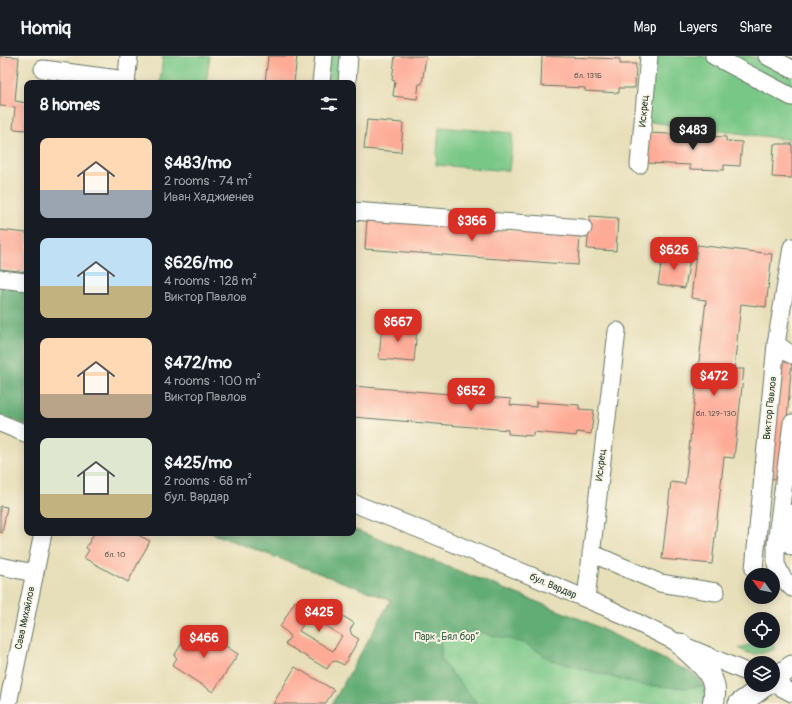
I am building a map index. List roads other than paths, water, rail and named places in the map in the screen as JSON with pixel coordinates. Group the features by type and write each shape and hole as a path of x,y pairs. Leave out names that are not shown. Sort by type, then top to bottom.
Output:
{"main road":[{"path":"680,644 713,679 716,693 713,704"},
{"path":"780,675 792,666"},
{"path":"739,704 756,692"}],"street":[{"path":"126,80 129,56"},
{"path":"321,80 324,56"},
{"path":"347,80 350,56"},
{"name":"Искрец","path":"639,165 649,56"},
{"path":"714,56 792,97"},
{"path":"767,56 792,69"},
{"path":"789,56 792,62"},
{"path":"43,69 113,80"},
{"path":"356,211 583,228"},
{"name":"Виктор Павлов","path":"754,568 776,344 792,247"},
{"path":"0,279 24,282"},
{"name":"Искрец","path":"586,599 617,331"},
{"path":"776,344 792,355"},
{"path":"0,423 24,433"},
{"path":"792,423 787,498 776,543 776,564 782,577 792,588"},
{"name":"бул. Вардар","path":"356,504 610,609 680,644 744,671"},
{"path":"792,516 790,543 792,548"},
{"name":"Сава Михайлов","path":"8,704 42,536"},
{"path":"591,553 660,583 716,592"},
{"path":"0,566 34,574"},
{"path":"780,687 792,693"}],"park label":[{"name":"Парк „Бял бор“","path":"447,637"}]}
